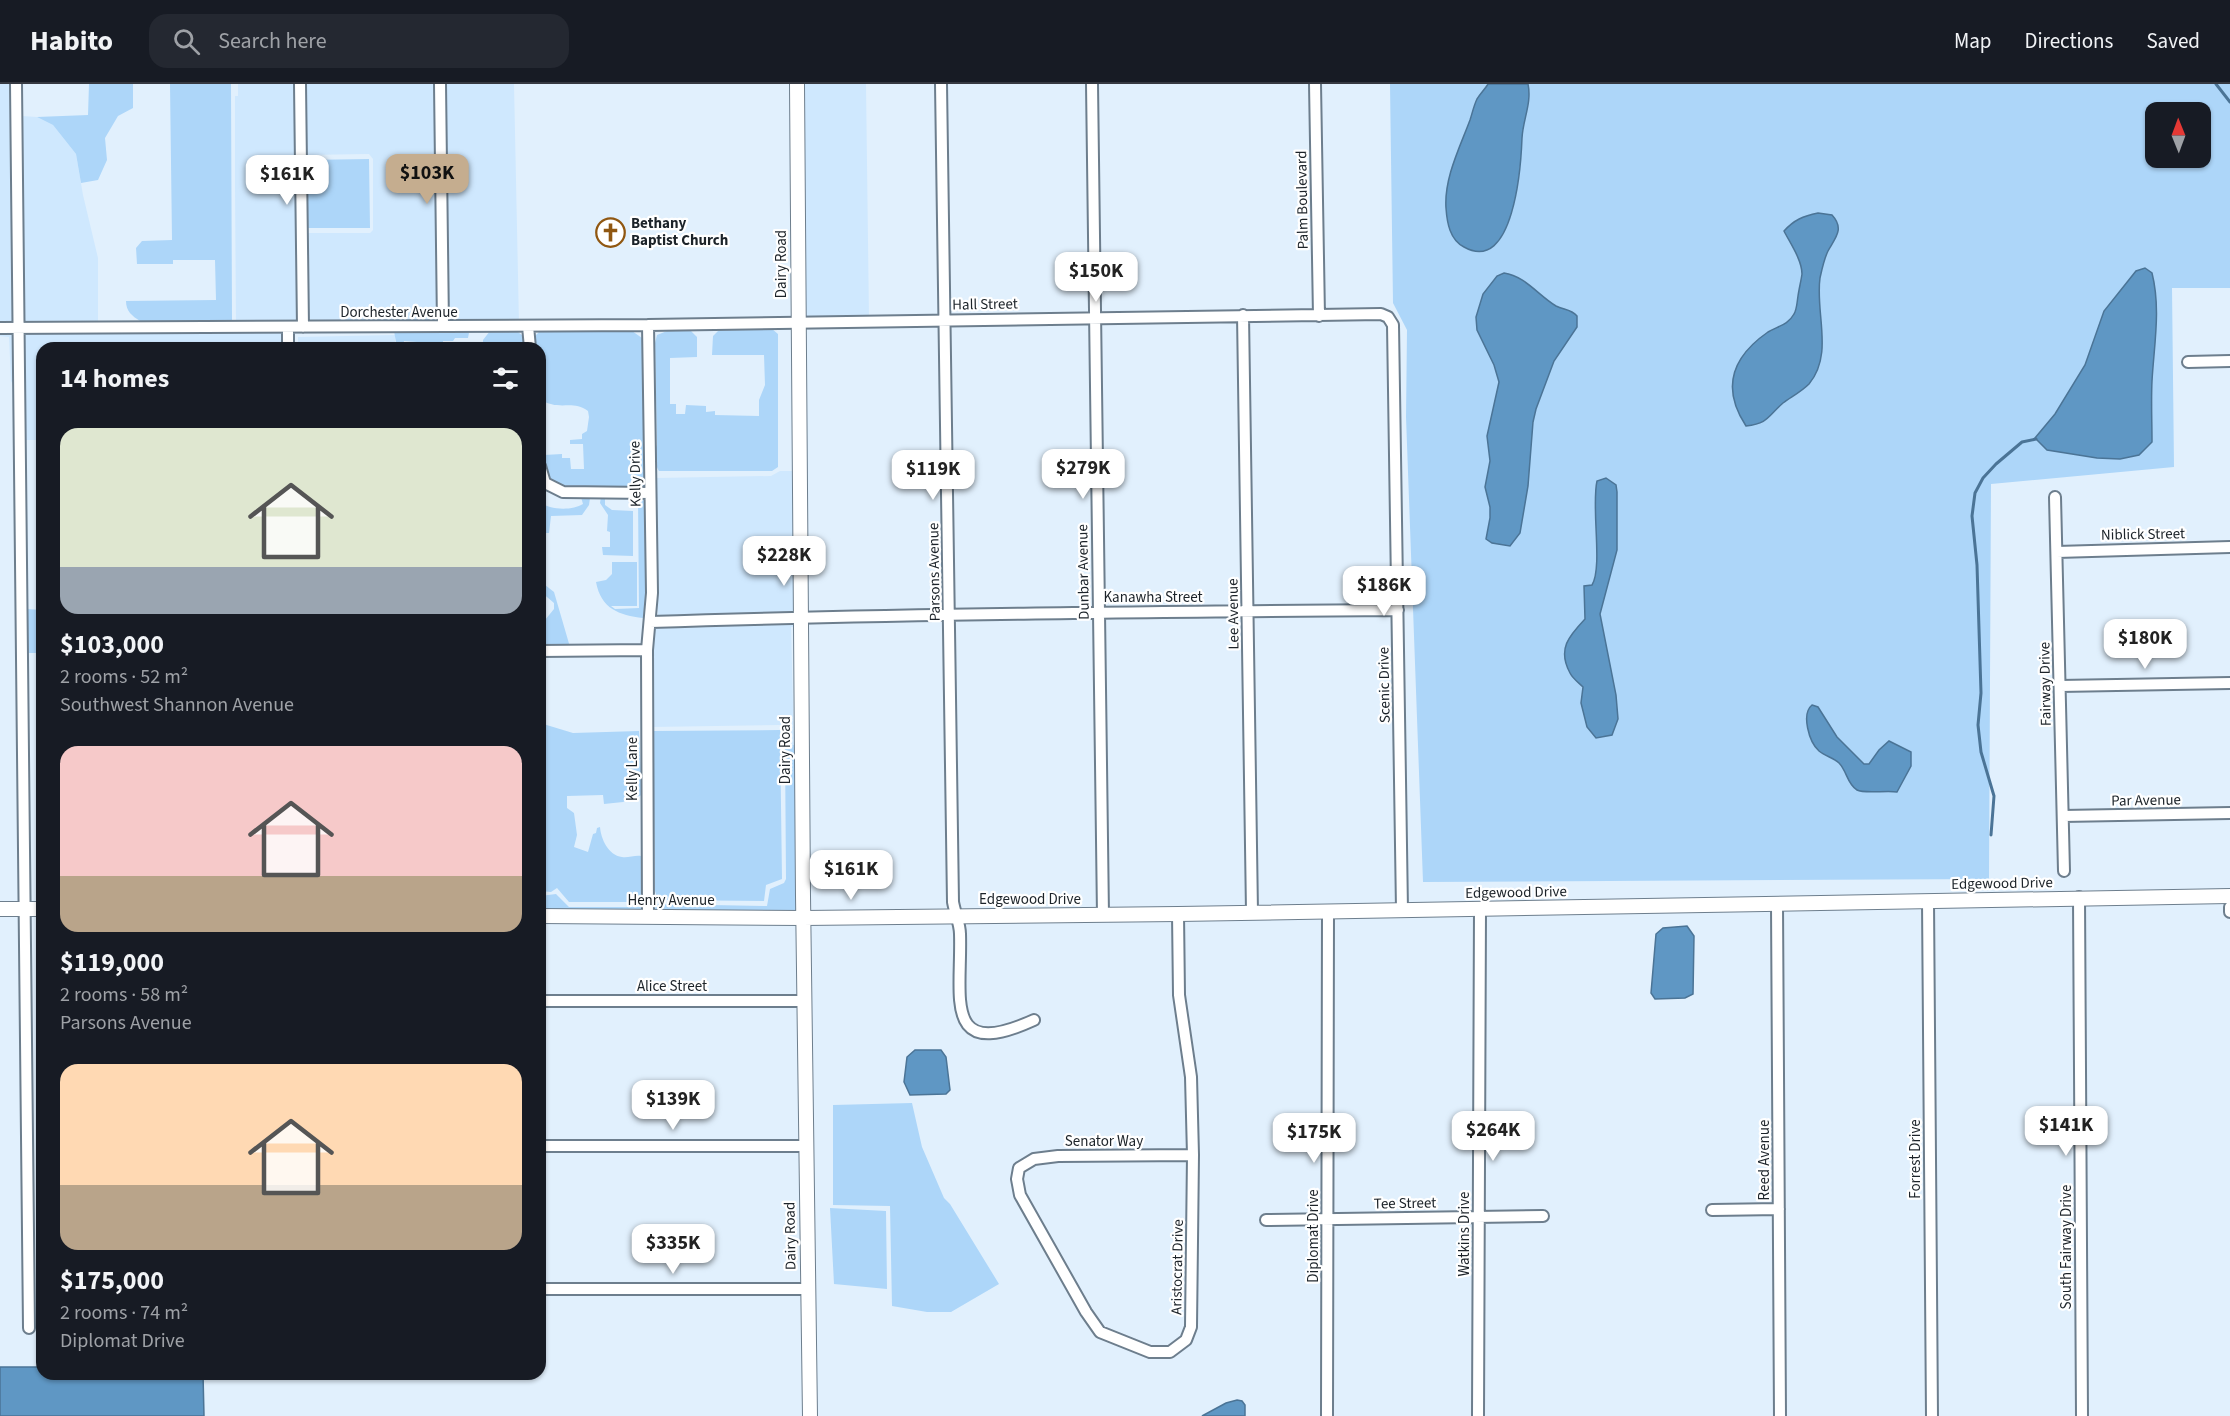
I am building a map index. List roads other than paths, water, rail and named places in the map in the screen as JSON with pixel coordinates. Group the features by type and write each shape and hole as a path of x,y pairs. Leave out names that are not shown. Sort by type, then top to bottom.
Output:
{"street":[{"path":"16,84 29,1328"},
{"path":"300,84 303,327"},
{"path":"440,84 443,326"},
{"name":"Dairy Road","path":"797,84 805,1146 810,1416"},
{"name":"Parsons Avenue","path":"941,84 953,903 960,930 961,1012 966,1026 976,1032 1012,1030 1034,1020"},
{"name":"Dunbar Avenue","path":"1092,84 1103,915"},
{"name":"Palm Boulevard","path":"1315,84 1319,316"},
{"name":"Hall Street","path":"797,322 1244,315 1381,314 1388,317"},
{"name":"Lee Avenue","path":"1244,315 1252,912"},
{"name":"Scenic Drive","path":"1388,317 1392,325 1402,910"},
{"name":"Dorchester Avenue","path":"0,328 164,326 288,328 797,322"},
{"name":"Kelly Drive","path":"648,325 652,593 650,622"},
{"path":"528,326 529,342"},
{"path":"288,328 288,342"},
{"path":"2188,362 2230,361"},
{"path":"546,484 563,492 650,493"},
{"name":"Fairway Drive","path":"2055,497 2064,871"},
{"name":"Niblick Street","path":"2057,552 2230,547"},
{"name":"Kanawha Street","path":"650,622 1098,612 1398,610"},
{"name":"Kelly Lane","path":"648,917 647,650 650,622"},
{"path":"546,651 647,650"},
{"path":"2060,686 2230,683"},
{"name":"Par Avenue","path":"2063,816 2230,813"},
{"name":"Edgewood Drive","path":"803,918 1328,912 2230,896"},
{"name":"South Fairway Drive","path":"2079,897 2082,1416"},
{"name":"Forrest Drive","path":"1928,901 1932,1416"},
{"name":"Reed Avenue","path":"1777,904 1780,1416"},
{"path":"0,909 36,909"},
{"name":"Watkins Drive","path":"1478,1416 1480,909"},
{"name":"Diplomat Drive","path":"1327,1416 1328,912"},
{"name":"Aristocrat Drive","path":"1019,1168 1017,1179 1020,1195 1086,1312 1100,1332 1150,1352 1170,1352 1186,1340 1191,1327 1193,1155 1191,1077 1179,995 1178,914"},
{"name":"Henry Avenue","path":"546,916 803,918"},
{"name":"Alice Street","path":"546,1001 804,1000"},
{"path":"546,1146 805,1146"},
{"name":"Senator Way","path":"1019,1168 1034,1159 1049,1157 1193,1155"},
{"path":"1712,1210 1779,1209"},
{"name":"Tee Street","path":"1266,1220 1543,1216"},
{"path":"546,1289 807,1289"}],"waterway":[{"path":"2216,84 2230,102"},
{"path":"1991,835 1994,796 1981,752 1978,725 1981,693 1977,565 1972,516 1975,493 1983,478 2022,442 2036,439"}],"place":[{"name":"Bethany Baptist Church","path":"610,232"}]}
